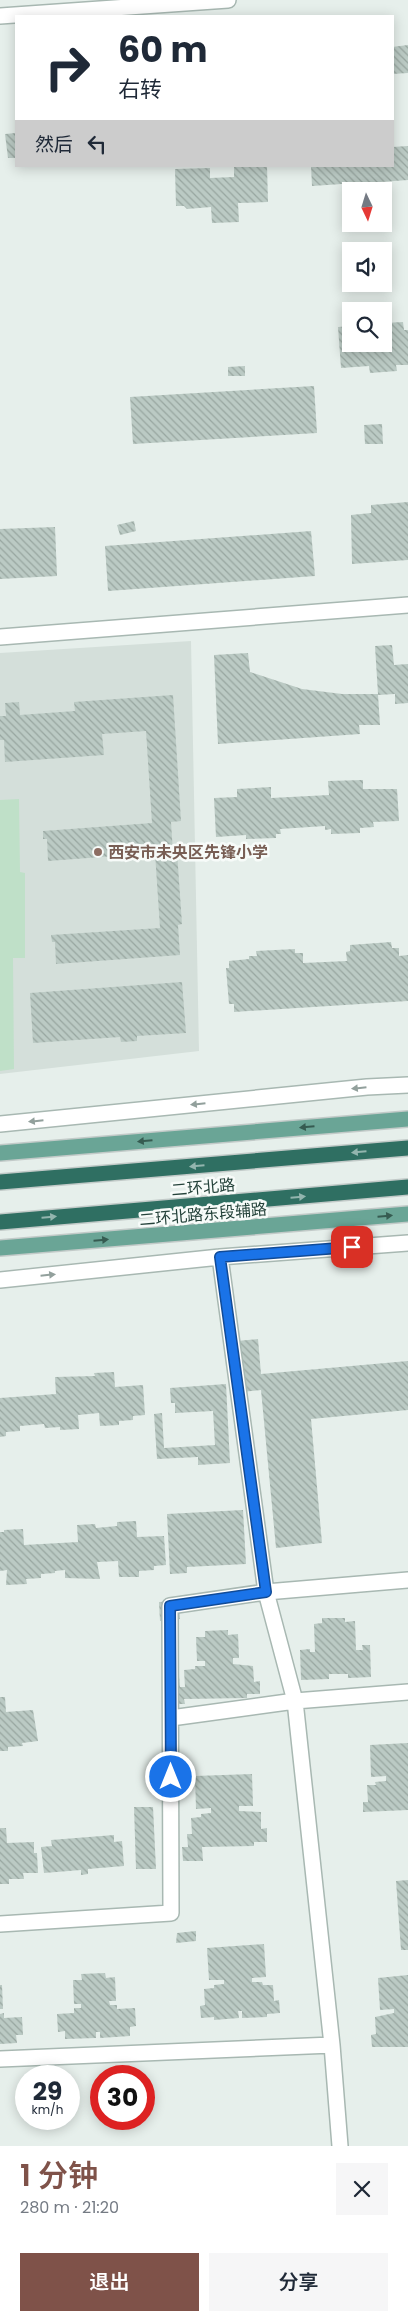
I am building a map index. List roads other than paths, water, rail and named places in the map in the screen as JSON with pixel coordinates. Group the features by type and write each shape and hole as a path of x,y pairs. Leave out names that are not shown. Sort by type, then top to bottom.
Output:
{"highway":[{"name":"二环北路","path":"0,1182 408,1148"},
{"name":"二环北路","path":"0,1222 408,1188"}],"main road":[{"path":"0,1153 408,1119"},
{"name":"二环北路东段辅路","path":"0,1248 408,1214"}],"street":[{"path":"0,16 228,0"},
{"path":"0,637 408,606"},
{"path":"0,1124 367,1087 408,1085"},
{"path":"0,1280 220,1257 408,1243"},
{"path":"220,1257 266,1592 295,1701 332,2045 340,2146"},
{"path":"0,1924 171,1913 170,1606 266,1592 408,1580"},
{"path":"171,1718 295,1701 408,1692"},
{"path":"0,2060 332,2045"}],"place":[{"name":"西安市未央区先锋小学","path":"98,852"}]}
